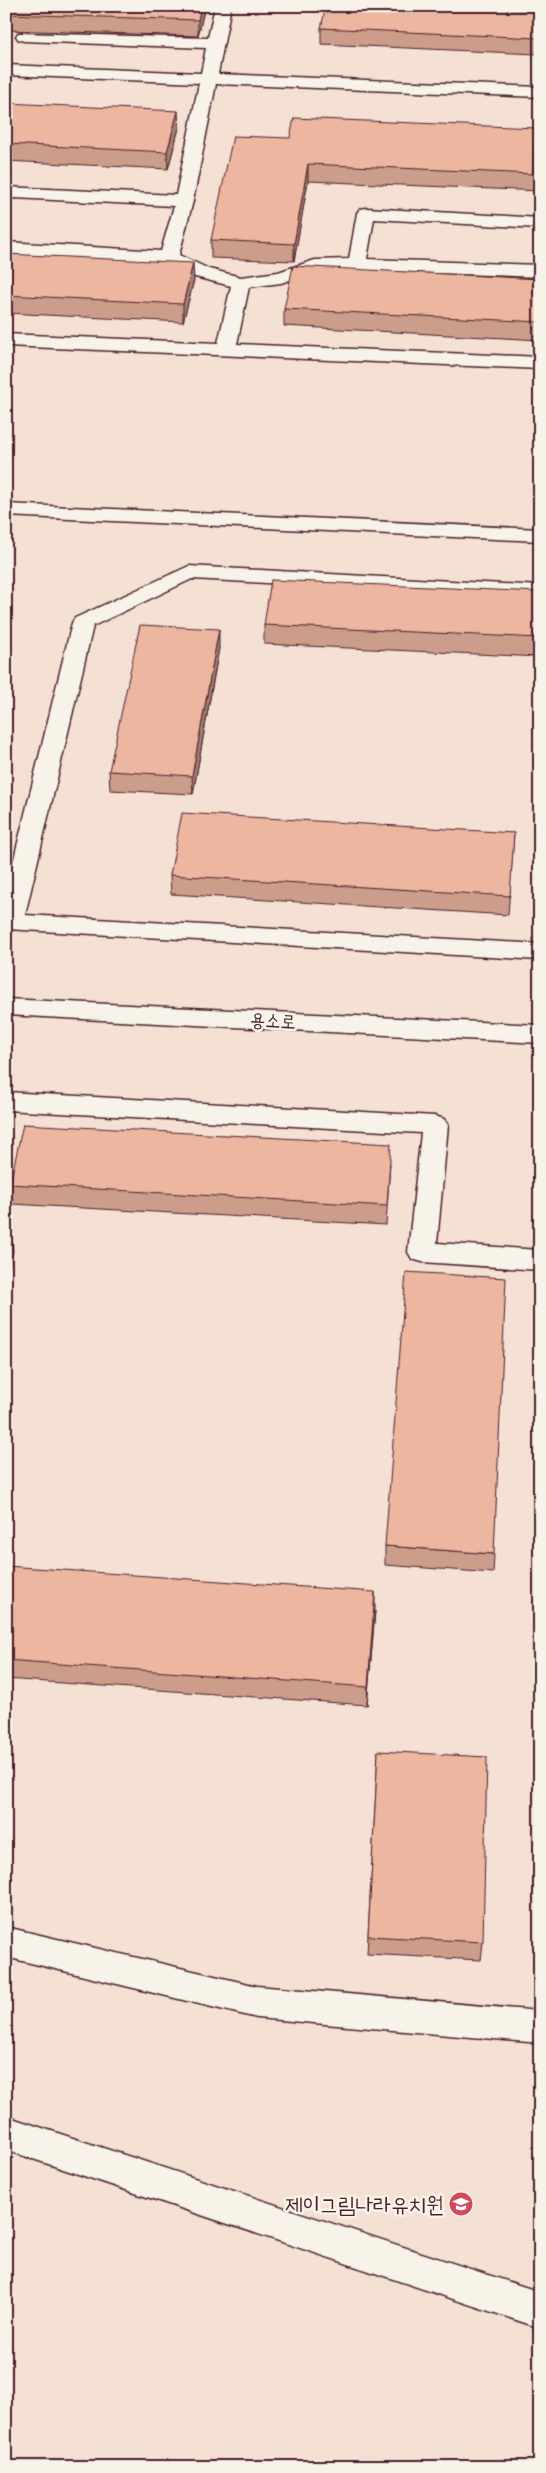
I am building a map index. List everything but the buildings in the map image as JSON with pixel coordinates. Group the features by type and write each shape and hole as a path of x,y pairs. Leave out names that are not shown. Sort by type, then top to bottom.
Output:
{"street":[{"path":"169,257 184,201 223,6"},
{"path":"24,36 215,43"},
{"path":"6,70 540,92"},
{"path":"182,112 202,113"},
{"path":"6,197 8,192 184,201"},
{"path":"357,264 366,214 540,223"},
{"path":"6,248 169,257 202,273 241,282 281,277 315,266 357,264 540,271"},
{"path":"226,350 241,282"},
{"path":"6,340 540,363"},
{"path":"6,510 540,535"},
{"path":"540,592 189,572 83,623 11,922 540,952"},
{"name":"용소로","path":"6,1007 540,1034"},
{"path":"6,1101 435,1125 422,1252 540,1260"},
{"path":"6,1942 257,2002 540,2026"},
{"path":"6,2132 540,2310"}],"place":[{"name":"제이그림나라유치원","path":"461,2204"}]}
